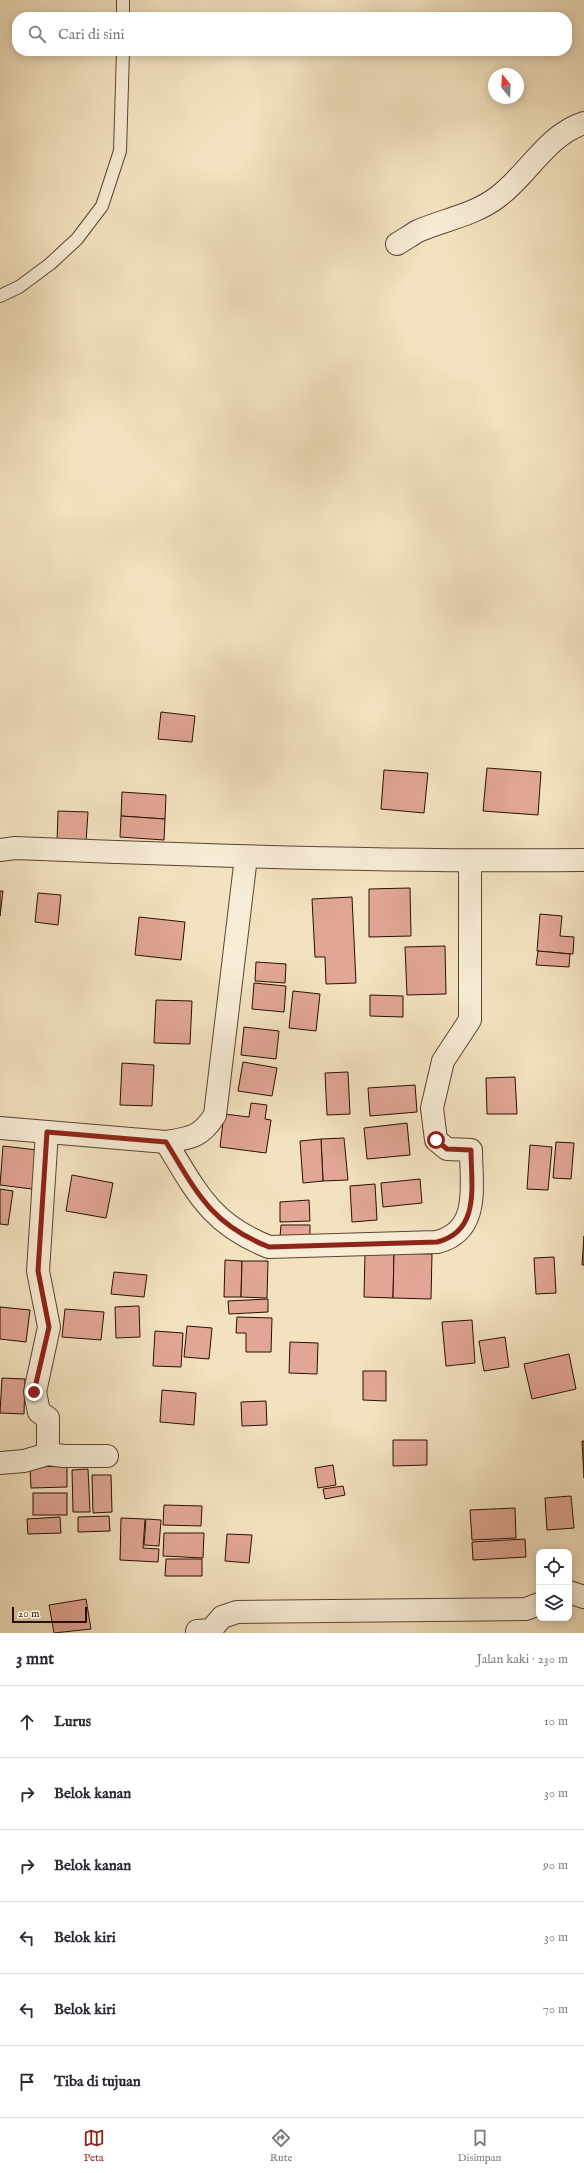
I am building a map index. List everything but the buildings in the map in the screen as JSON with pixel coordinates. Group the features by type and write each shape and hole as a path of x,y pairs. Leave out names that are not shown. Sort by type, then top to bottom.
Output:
{"street":[{"path":"397,244 418,232 474,212 499,197 526,172 547,147 573,127 584,123"},
{"path":"0,850 14,848 246,857 470,861 584,860"},
{"path":"0,1128 166,1142 189,1138 206,1128 215,1115 246,857"},
{"path":"166,1142 208,1208 223,1222 245,1238 269,1247 437,1242 450,1239 460,1230 469,1217 471,1150 447,1149 436,1140 432,1108 443,1061 470,1020 470,861"},
{"path":"47,1132 38,1271 49,1327 34,1392 39,1412 48,1418 48,1454"},
{"path":"0,1463 24,1462 48,1454 64,1456 107,1456"},
{"path":"572,1593 584,1597"},
{"path":"197,1632 211,1630 222,1617 237,1612 526,1608 536,1605"}],"lane":[{"path":"123,0 123,12"},
{"path":"0,296 19,287 50,264 77,239 102,206 120,151 123,56"}],"route":[{"path":"34,1392 49,1327 38,1271 47,1132 166,1142 208,1208 223,1222 245,1238 269,1247 437,1242 450,1239 460,1230 469,1217 471,1196 471,1150 447,1149 436,1140"}]}
